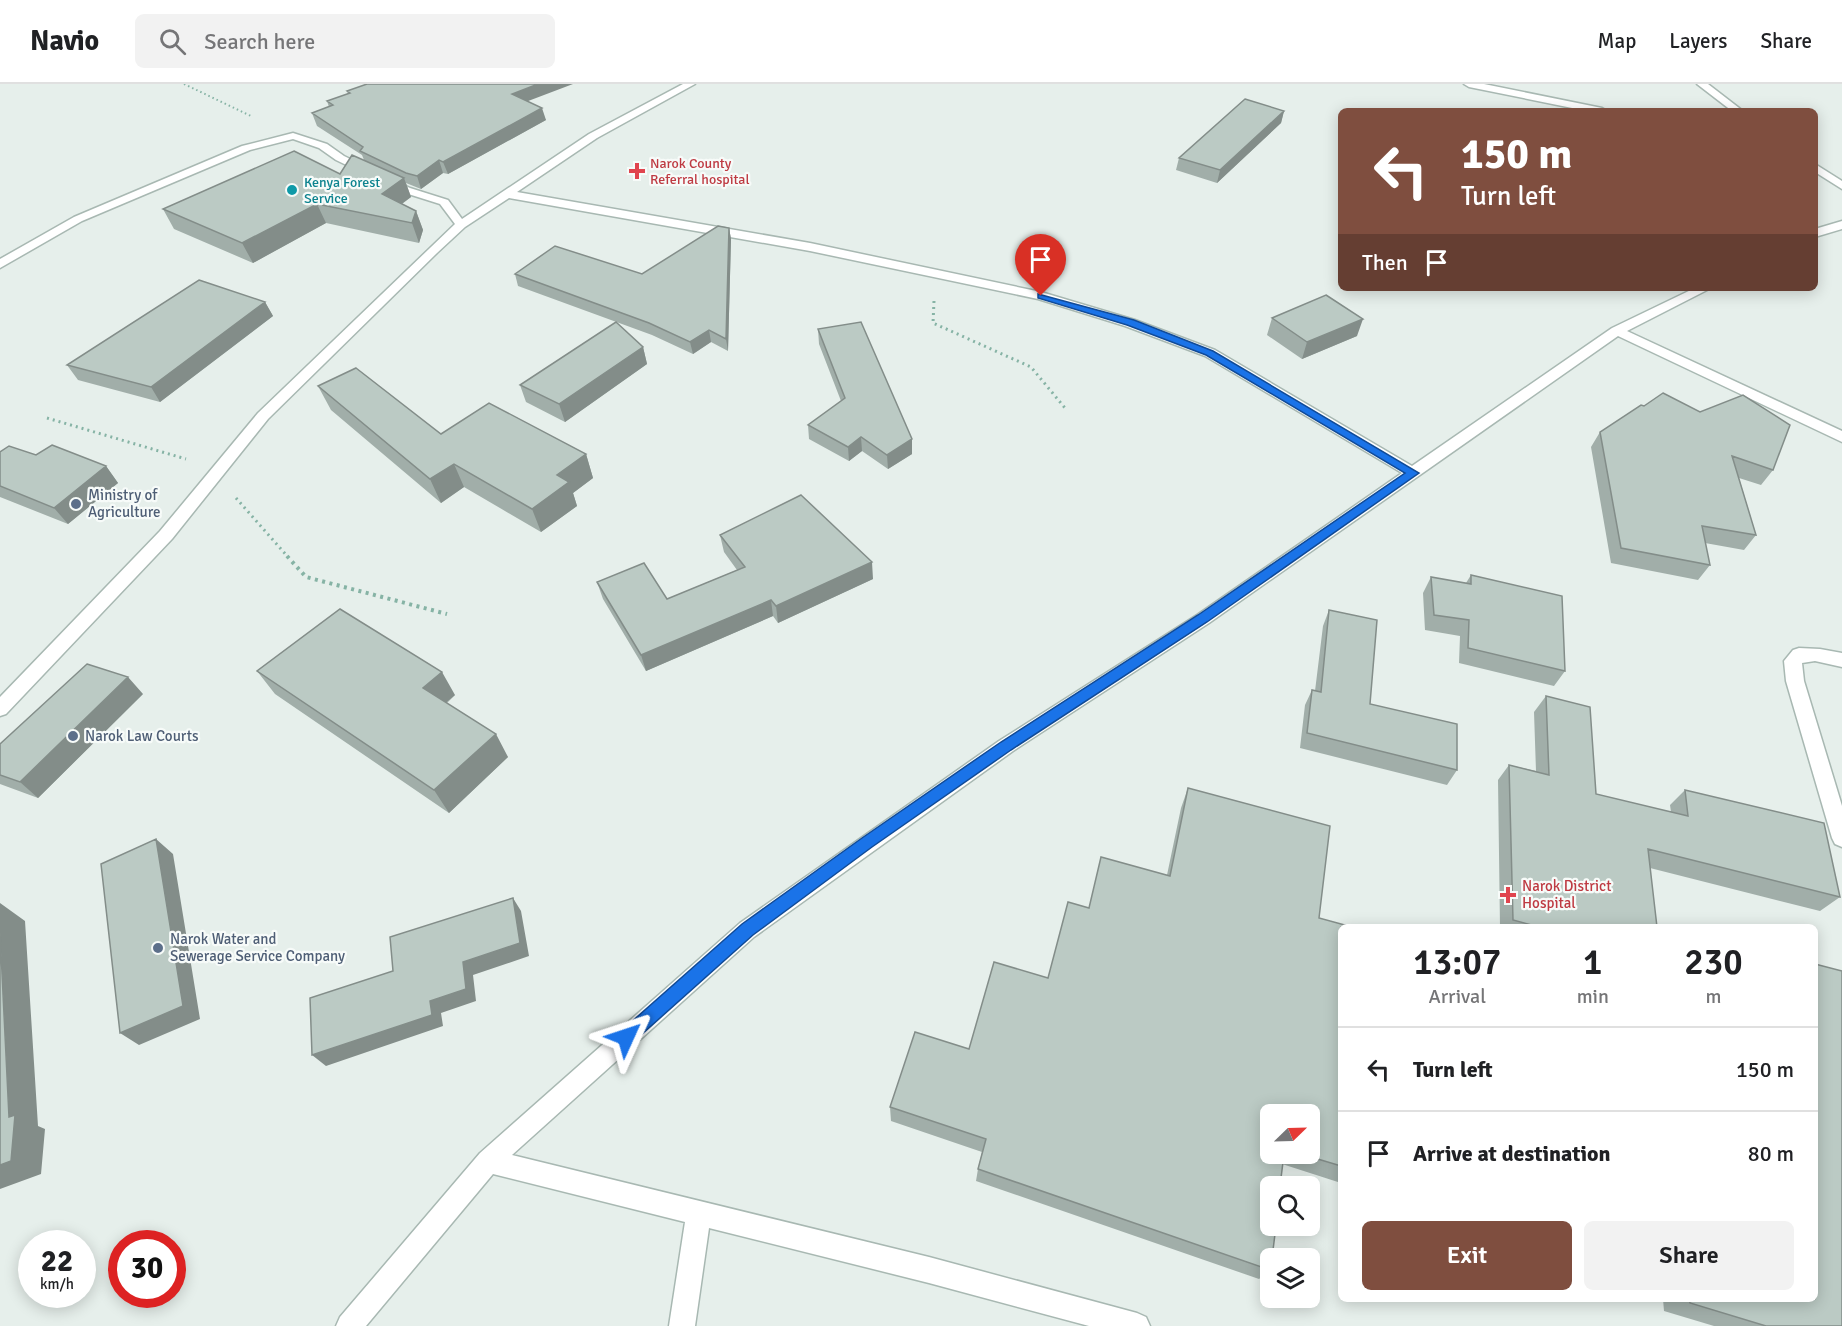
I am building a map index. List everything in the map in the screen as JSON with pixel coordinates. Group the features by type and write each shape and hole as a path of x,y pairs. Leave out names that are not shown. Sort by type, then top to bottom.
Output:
{"street":[{"path":"0,709 166,536 214,473 262,416 343,335 461,225 594,136 690,84"},
{"path":"1469,84 1587,108"},
{"path":"1702,84 1734,108"},
{"path":"0,264 78,219 246,148 293,136 323,146 340,158 406,190 444,202 461,225"},
{"path":"1818,169 1842,186"},
{"path":"507,194 810,247 1063,303 1130,322 1210,353 1413,473"},
{"path":"1818,228 1842,225"},
{"path":"349,1326 488,1161 747,930 1006,746 1203,619 1617,331 1699,291"},
{"path":"1617,331 1842,437"},
{"path":"1842,660 1807,654 1799,655 1793,661 1795,681 1842,838"},
{"path":"488,1161 929,1270 1137,1326"},
{"path":"682,1326 699,1212"}],"path":[{"path":"184,84 293,136"},
{"path":"936,274 933,323 1031,367 1065,408"},
{"path":"47,418 198,463 214,473 306,577 447,614"}],"building":[{"path":"367,84 538,84 512,94 542,108 443,162 439,160 417,176 360,151 363,147 312,113 333,105 327,101"},
{"path":"1245,99 1284,111 1220,170 1179,158"},
{"path":"294,151 340,174 352,155 404,178 382,194 416,211 412,223 317,204 242,243 163,209"},
{"path":"718,226 729,228 726,339 709,330 690,342 649,323 515,274 555,246 642,274"},
{"path":"199,280 265,302 151,387 67,365"},
{"path":"1326,295 1363,319 1307,342 1272,318"},
{"path":"616,322 643,347 559,404 520,385"},
{"path":"861,322 912,439 887,455 861,437 848,447 808,425 845,398 818,329"},
{"path":"356,368 441,434 489,403 586,454 557,475 569,482 532,509 454,464 430,479 318,386"},
{"path":"1663,393 1700,412 1743,395 1790,425 1773,470 1732,456 1756,535 1702,526 1710,565 1621,548 1600,432"},
{"path":"52,445 106,466 54,508 0,486 0,452 9,446 36,455"},
{"path":"801,495 872,562 776,606 771,600 641,655 597,582 644,563 667,599 745,567 720,535"},
{"path":"1471,575 1562,596 1565,671 1468,648 1469,620 1434,615 1431,577 1471,584"},
{"path":"340,609 442,672 423,688 496,734 434,790 257,671"},
{"path":"1329,610 1377,620 1370,704 1457,724 1457,770 1307,733 1312,690 1321,692"},
{"path":"87,664 128,677 20,782 0,775 0,744"},
{"path":"1546,696 1590,707 1596,794 1688,816 1685,790 1824,823 1840,897 1648,849 1657,924 1528,924 1513,920 1509,765 1549,775"},
{"path":"1188,788 1330,826 1319,918 1341,924 1338,924 1338,1165 1320,1160 1320,1104 1260,1104 1260,1164 1283,1164 1281,1176 1260,1176 1260,1236 1275,1236 1273,1248 1260,1248 1260,1267 978,1169 986,1139 890,1107 915,1032 969,1049 994,962 1048,978 1068,902 1089,908 1101,857 1170,876"},
{"name":"Narok Water and Sewerage Service Company","path":"156,839 183,1006 120,1033 101,864"},
{"path":"513,898 520,943 463,962 466,989 430,1001 432,1015 312,1055 310,998 393,971 390,937"},
{"path":"0,932 9,1117 15,1115 11,1161 0,1165"},
{"path":"1818,965 1842,971 1842,1326 1766,1326 1690,1303 1818,1302"}],"place":[{"name":"Narok County Referral hospital","path":"637,171"},
{"name":"Kenya Forest Service","path":"292,190"},
{"name":"Ministry of Agriculture","path":"76,504"},
{"name":"Narok Law Courts","path":"73,736"},
{"name":"Narok District Hospital","path":"1508,895"},
{"name":"Narok Water and Sewerage Service Company","path":"158,948"}],"route":[{"path":"626,1037 747,930 867,843 1006,746 1203,619 1413,473 1210,353 1130,322 1041,296"}]}
